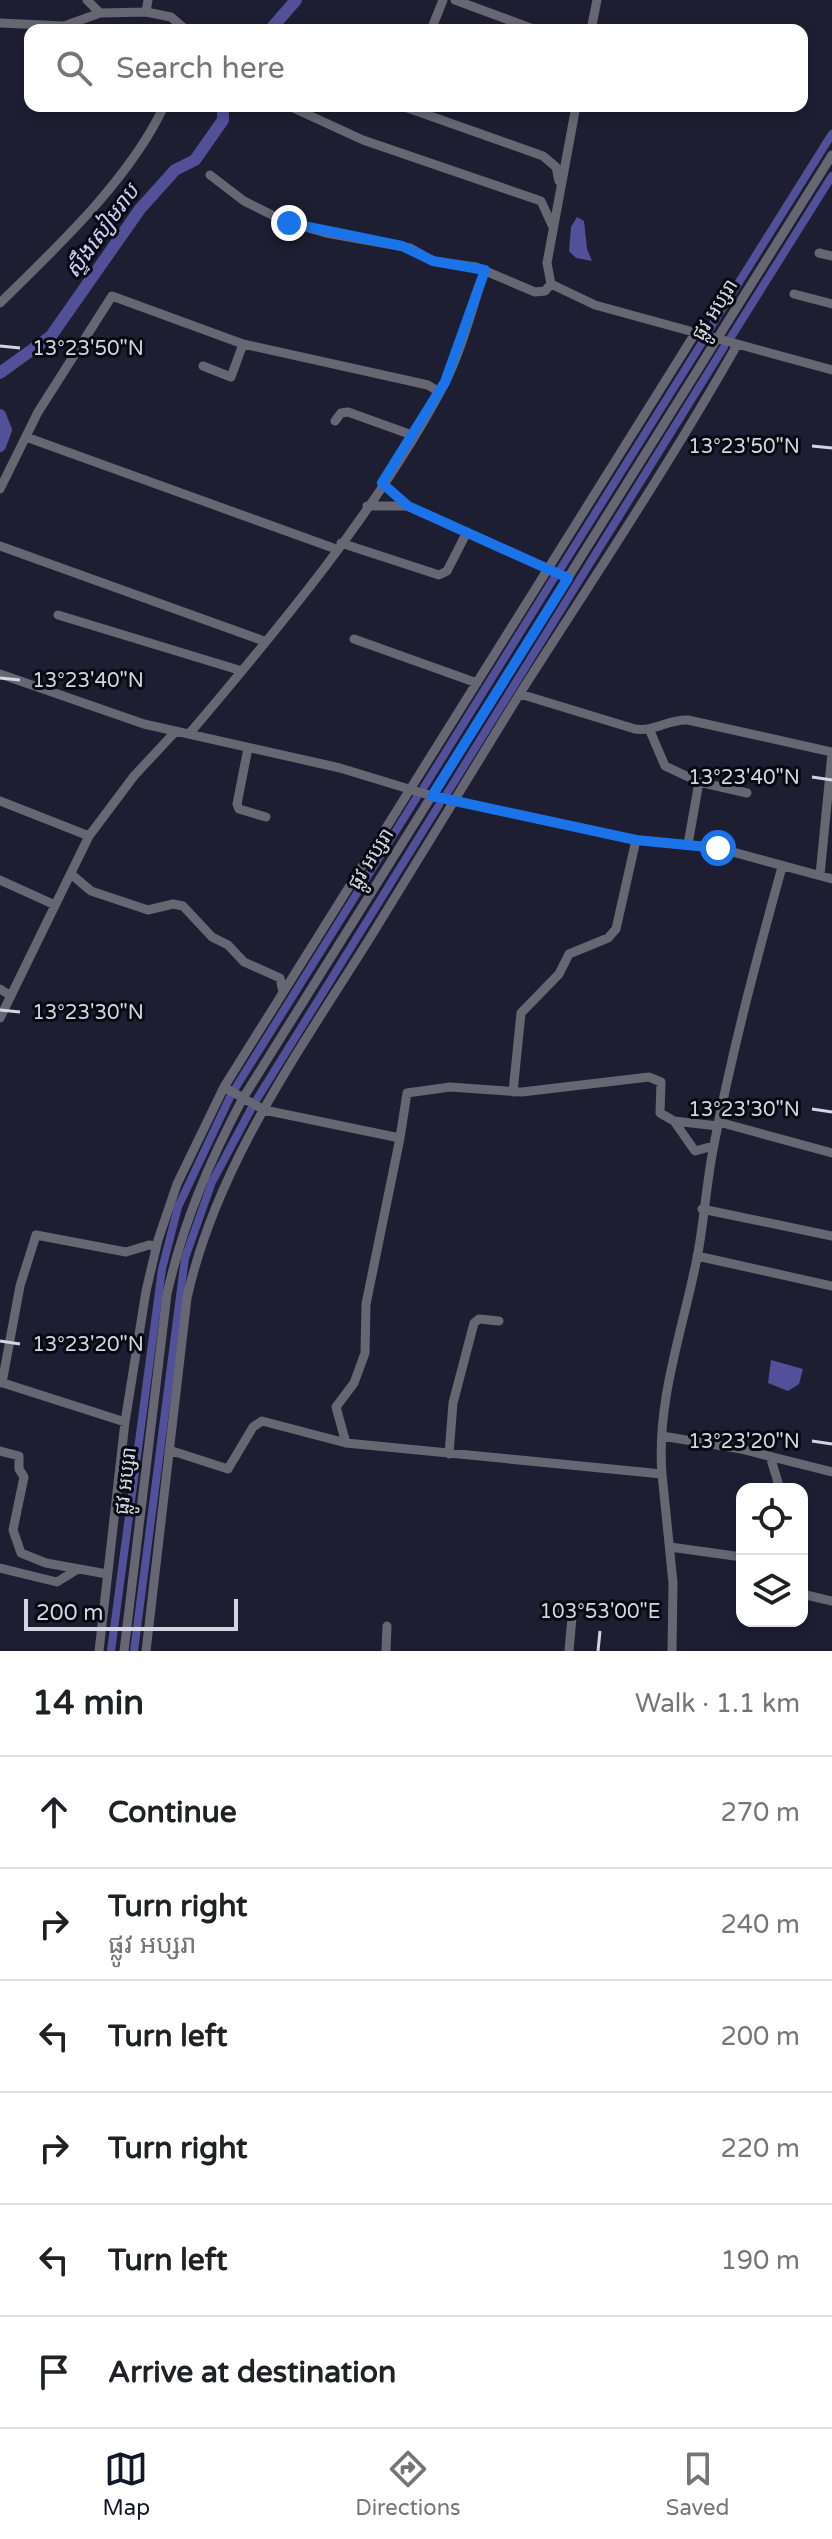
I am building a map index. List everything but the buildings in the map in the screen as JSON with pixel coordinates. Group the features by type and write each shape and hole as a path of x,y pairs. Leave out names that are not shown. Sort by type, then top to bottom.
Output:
{"street":[{"path":"87,0 100,13"},
{"path":"146,12 148,0"},
{"path":"433,24 443,0"},
{"path":"455,0 520,24"},
{"path":"592,24 597,0"},
{"path":"70,24 100,13 146,12 171,17 179,24"},
{"path":"0,23 24,24"},
{"path":"0,303 66,237 151,132 161,112"},
{"path":"303,112 377,145 541,201 553,227"},
{"path":"419,112 543,156 556,167 561,189"},
{"path":"575,112 546,269 551,284 595,305 832,370"},
{"name":"ផ្លូវ អប្សរា","path":"124,1651 167,1294 178,1246 196,1192 243,1098 832,155"},
{"path":"210,175 244,201 289,223 402,246 433,261 485,270 535,292 545,291 551,284"},
{"path":"819,253 832,256"},
{"path":"189,734 242,671 382,483 439,392 485,270"},
{"path":"794,294 832,304"},
{"path":"0,489 66,364 112,296 243,344 428,385 439,392"},
{"path":"99,1651 125,1422 156,1246 177,1184 224,1087 696,332"},
{"path":"203,366 231,377 243,344"},
{"path":"146,1651 187,1298 197,1251 218,1199 264,1110 520,694 610,558 737,345"},
{"path":"335,421 341,413 348,412 412,435"},
{"path":"26,437 338,546 439,575 447,571 467,532"},
{"path":"382,483 408,506 568,578"},
{"path":"367,506 408,506"},
{"path":"0,546 264,641"},
{"path":"58,615 242,671"},
{"path":"354,639 477,683"},
{"path":"0,674 175,732 411,788 432,796 636,840 688,844 745,854 832,879"},
{"path":"520,694 650,731 672,721 688,720 832,753 820,875"},
{"path":"650,731 665,766 699,782 747,793"},
{"path":"0,1018 89,836 134,776 175,732"},
{"path":"248,748 237,804 239,809 266,817"},
{"path":"688,844 699,782"},
{"path":"0,801 89,836"},
{"path":"513,1092 521,1013 559,974 569,954 608,938 616,929 636,840"},
{"path":"672,1651 670,1547 662,1474 662,1436 672,1366 697,1256 713,1146 736,1042 782,867"},
{"path":"71,874 91,891 148,910 173,904 183,906 212,937 228,945 244,962 280,978 283,993"},
{"path":"0,880 55,905"},
{"path":"0,989 11,996"},
{"path":"346,1443 336,1407 354,1383 365,1353 366,1304 407,1093 450,1087 513,1092 654,1078 661,1085 660,1113 674,1121 695,1151 713,1146"},
{"path":"224,1087 264,1110 400,1138"},
{"path":"674,1121 719,1124 832,1153"},
{"path":"702,1209 832,1236"},
{"path":"125,1422 1,1382 20,1286 36,1235 126,1252 156,1246"},
{"path":"697,1256 832,1286"},
{"path":"449,1454 453,1403 474,1323 479,1319 499,1321"},
{"path":"169,1450 228,1469 253,1427 262,1421 346,1443 662,1474"},
{"path":"662,1436 770,1456 832,1472"},
{"path":"0,1451 19,1456 19,1469 24,1477 13,1530 21,1553 107,1574"},
{"path":"770,1456 778,1483"},
{"path":"670,1547 736,1556"},
{"path":"26,1556 37,1578"},
{"path":"0,1568 57,1582 78,1569"},
{"path":"808,1595 832,1601"},
{"path":"558,1607 572,1617 569,1651"},
{"path":"386,1651 387,1626"}],"shaded area":[{"path":"577,217 584,221 587,249 592,261 576,258 569,251 571,227"},
{"path":"771,1360 803,1369 799,1384 788,1391 768,1383"}],"waterway":[{"name":"ស្ទឹងសៀមរាប","path":"275,24 296,0"},
{"name":"ស្ទឹងសៀមរាប","path":"0,373 51,336 140,209 175,170 195,160 223,120 223,112"},
{"path":"709,330 832,134"},
{"path":"731,337 832,176"},
{"path":"561,568 703,341"},
{"path":"446,795 724,347"},
{"name":"ស្ទឹងសៀមរាប","path":"0,415 6,430 0,446"},
{"path":"424,787 554,578"},
{"path":"236,1087 417,797"},
{"path":"257,1099 439,805"},
{"path":"111,1651 162,1269 178,1207 230,1097"},
{"path":"134,1651 185,1258 212,1182 251,1109"}],"route":[{"path":"289,223 326,233 402,246 433,261 465,264 485,270 445,382 382,483 408,506 568,578 432,796 636,840 718,848"}]}
